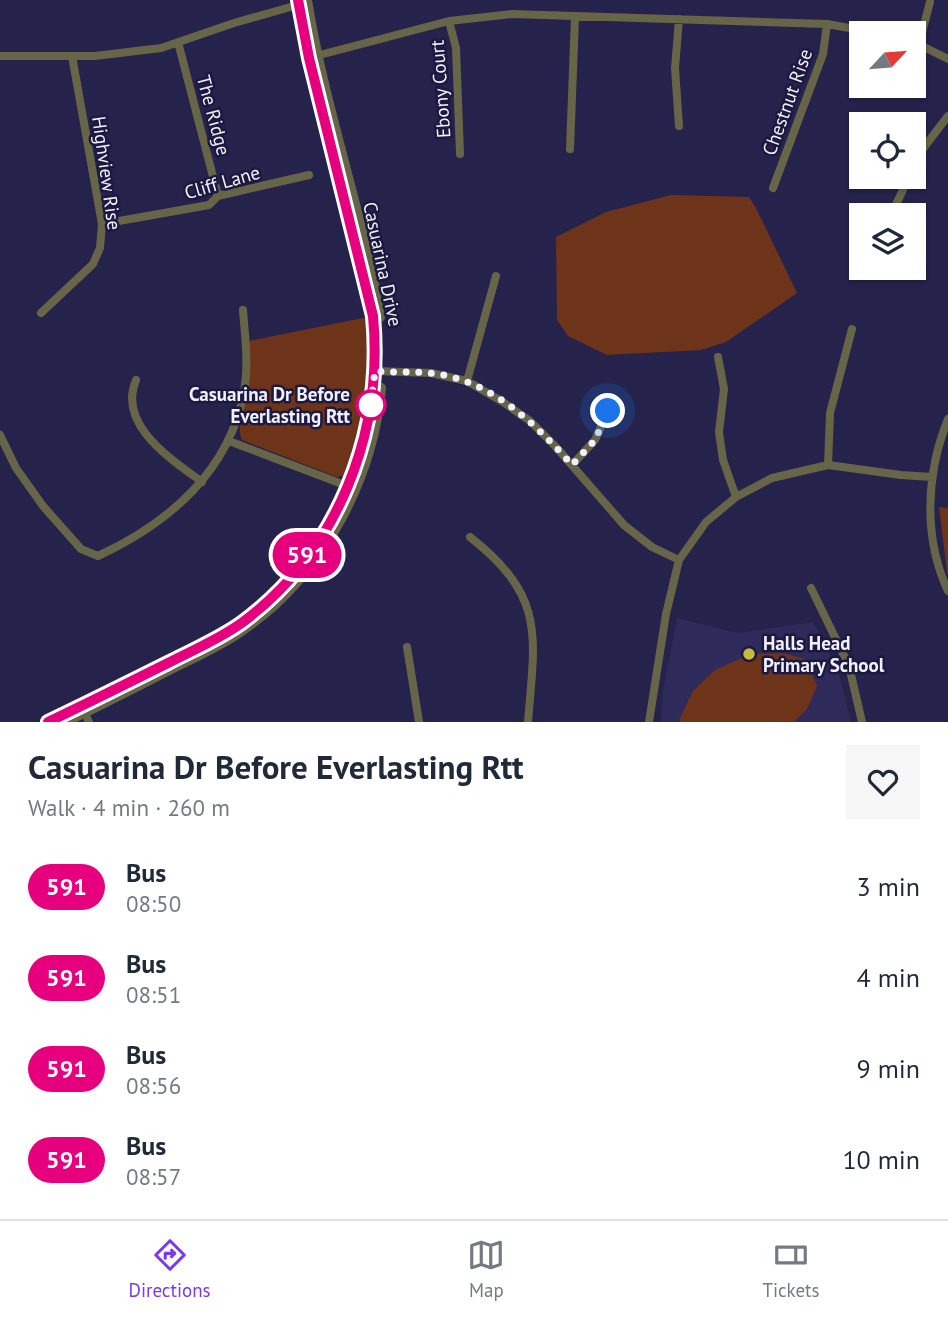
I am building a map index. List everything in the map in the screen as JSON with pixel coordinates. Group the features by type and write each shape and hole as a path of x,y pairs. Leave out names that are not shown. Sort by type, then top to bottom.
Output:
{"street":[{"path":"0,56 95,56 162,48 303,2"},
{"name":"Casuarina Drive","path":"65,722 225,634 261,607 290,577 321,537 352,488 379,371 368,288 313,57 303,2"},
{"path":"924,21 930,2"},
{"path":"313,57 449,21 512,14 827,24 849,28"},
{"path":"570,149 575,17"},
{"path":"679,19 674,68 679,126"},
{"name":"Ebony Court","path":"449,21 456,48 460,155"},
{"name":"Chestnut Rise","path":"773,188 823,54 827,24"},
{"name":"The Ridge","path":"178,42 218,196"},
{"path":"926,48 948,59"},
{"name":"Highview Rise","path":"41,313 93,264 100,248 103,225 72,56"},
{"path":"926,145 948,116"},
{"name":"Cliff Lane","path":"103,225 209,205 218,196 309,175"},
{"path":"467,381 496,276"},
{"path":"0,435 16,468 43,506 81,549 98,556 128,542 156,524 189,497 214,468 229,441 244,391 246,365 243,310"},
{"path":"828,466 830,413 852,329"},
{"path":"718,358 724,388 719,432 723,460 736,497"},
{"path":"379,371 430,373 467,381 530,421 624,525 652,547 680,560"},
{"path":"136,380 131,391 132,405 156,447 202,482"},
{"path":"572,465 595,440 608,411"},
{"path":"947,423 932,477 930,519 933,547 948,591"},
{"path":"229,441 352,488"},
{"path":"649,722 666,614 680,560 706,522 736,497 772,478 828,466 932,477"},
{"path":"470,537 494,558 525,598 533,626 534,644 528,722"},
{"path":"811,588 849,666 862,722"},
{"path":"407,647 419,722"},
{"name":"Casuarina Drive","path":"48,722 85,713"}],"shaded area":[{"path":"671,195 749,197 797,293 726,342 701,350 607,355 568,336 557,320 556,237 606,212"},
{"path":"368,317 371,360 368,404 362,438 348,475 337,477 242,440 240,425 250,369 249,341"},
{"path":"939,507 948,508 948,574 947,572"},
{"name":"Halls Head Primary School","path":"677,618 738,633 813,622 839,674 851,722 661,722 663,691"},
{"path":"782,653 805,659 817,686 807,709 794,722 679,720 693,691 715,670 751,654"}],"bus line":[{"name":"591","path":"48,722 218,637 261,607 290,577 321,537 349,487 359,459 374,391 376,358 373,316 309,58 298,0"}],"place":[{"name":"Casuarina Dr Before Everlasting Rtt","path":"371,405"},
{"name":"Halls Head Primary School","path":"749,654"}],"route":[{"path":"371,405 370,410 375,371 430,373 467,381 530,421 572,465 595,440 608,411"}]}
